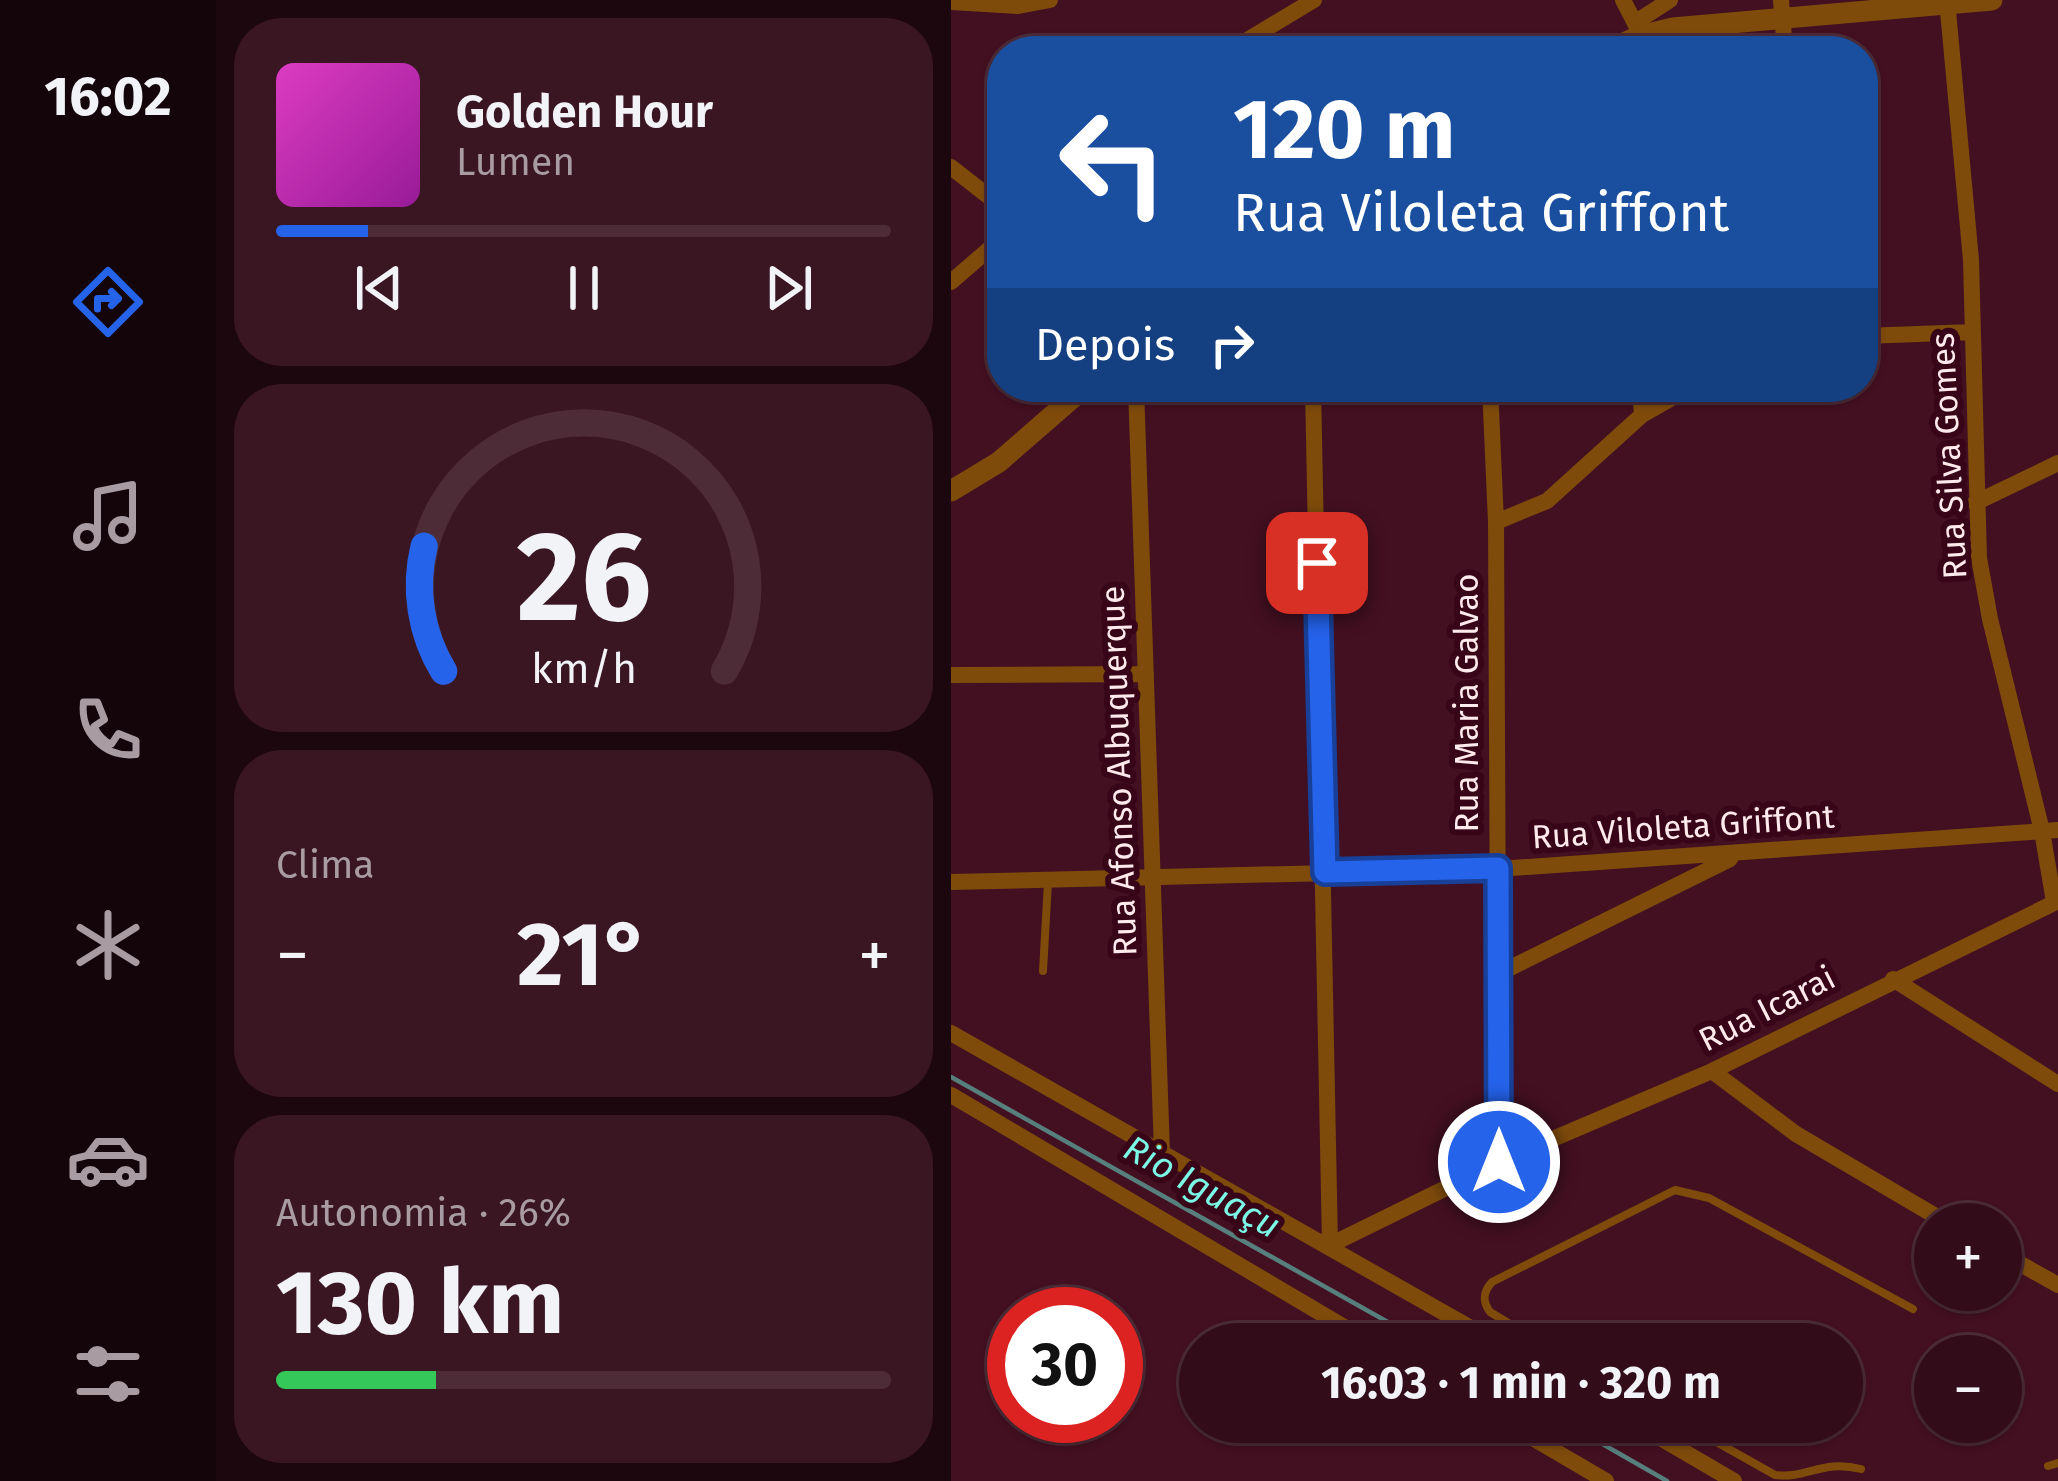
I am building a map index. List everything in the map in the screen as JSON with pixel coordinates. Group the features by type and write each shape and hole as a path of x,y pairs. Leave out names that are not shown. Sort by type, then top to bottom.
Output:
{"street":[{"path":"951,2 1018,6 1050,0"},
{"path":"1254,36 1314,0"},
{"path":"1623,0 1638,29"},
{"path":"1628,36 1669,0"},
{"path":"1638,29 1782,10 1992,0"},
{"name":"Rua Silva Gomes","path":"1947,2 1971,260 1975,503 1990,619 2050,831 2056,901"},
{"path":"951,166 987,195"},
{"path":"951,282 987,251"},
{"path":"1878,335 1973,332"},
{"path":"951,491 999,462 1068,402"},
{"name":"Rua Afonso Albuquerque","path":"1137,402 1162,1153"},
{"path":"1313,402 1330,1245"},
{"name":"Rua Maria Galvao","path":"1491,402 1499,1162"},
{"path":"1641,402 1642,415"},
{"path":"1495,522 1547,501 1642,415 1665,402"},
{"path":"1975,503 2058,463"},
{"path":"951,675 1146,674"},
{"name":"Rua Viloleta Griffont","path":"951,882 1498,868 2050,831"},
{"path":"1500,973 1739,854"},
{"path":"1639,860 1653,873 1655,896"},
{"name":"Rua Icarai","path":"1330,1245 1499,1162 1712,1071 2056,901"},
{"path":"1893,979 2058,1084"},
{"path":"951,1033 1463,1323"},
{"path":"1712,1071 1796,1134 1914,1203"},
{"path":"951,1096 1337,1323"},
{"path":"2022,1265 2058,1286"},
{"path":"1541,1443 1606,1481"},
{"path":"1669,1443 1734,1481"}],"lane":[{"path":"1043,971 1048,880"},
{"path":"1508,1323 1490,1312 1483,1297 1492,1282 1685,1189 1913,1309"},
{"path":"1718,1443 1775,1475 1806,1476 1836,1464 1861,1469"}],"waterway":[{"name":"Rio Iguaçu","path":"951,1077 1390,1323"},
{"name":"Rio Iguaçu","path":"1601,1443 1667,1481"}],"route":[{"path":"1317,563 1325,872 1498,868 1499,1162"}]}
